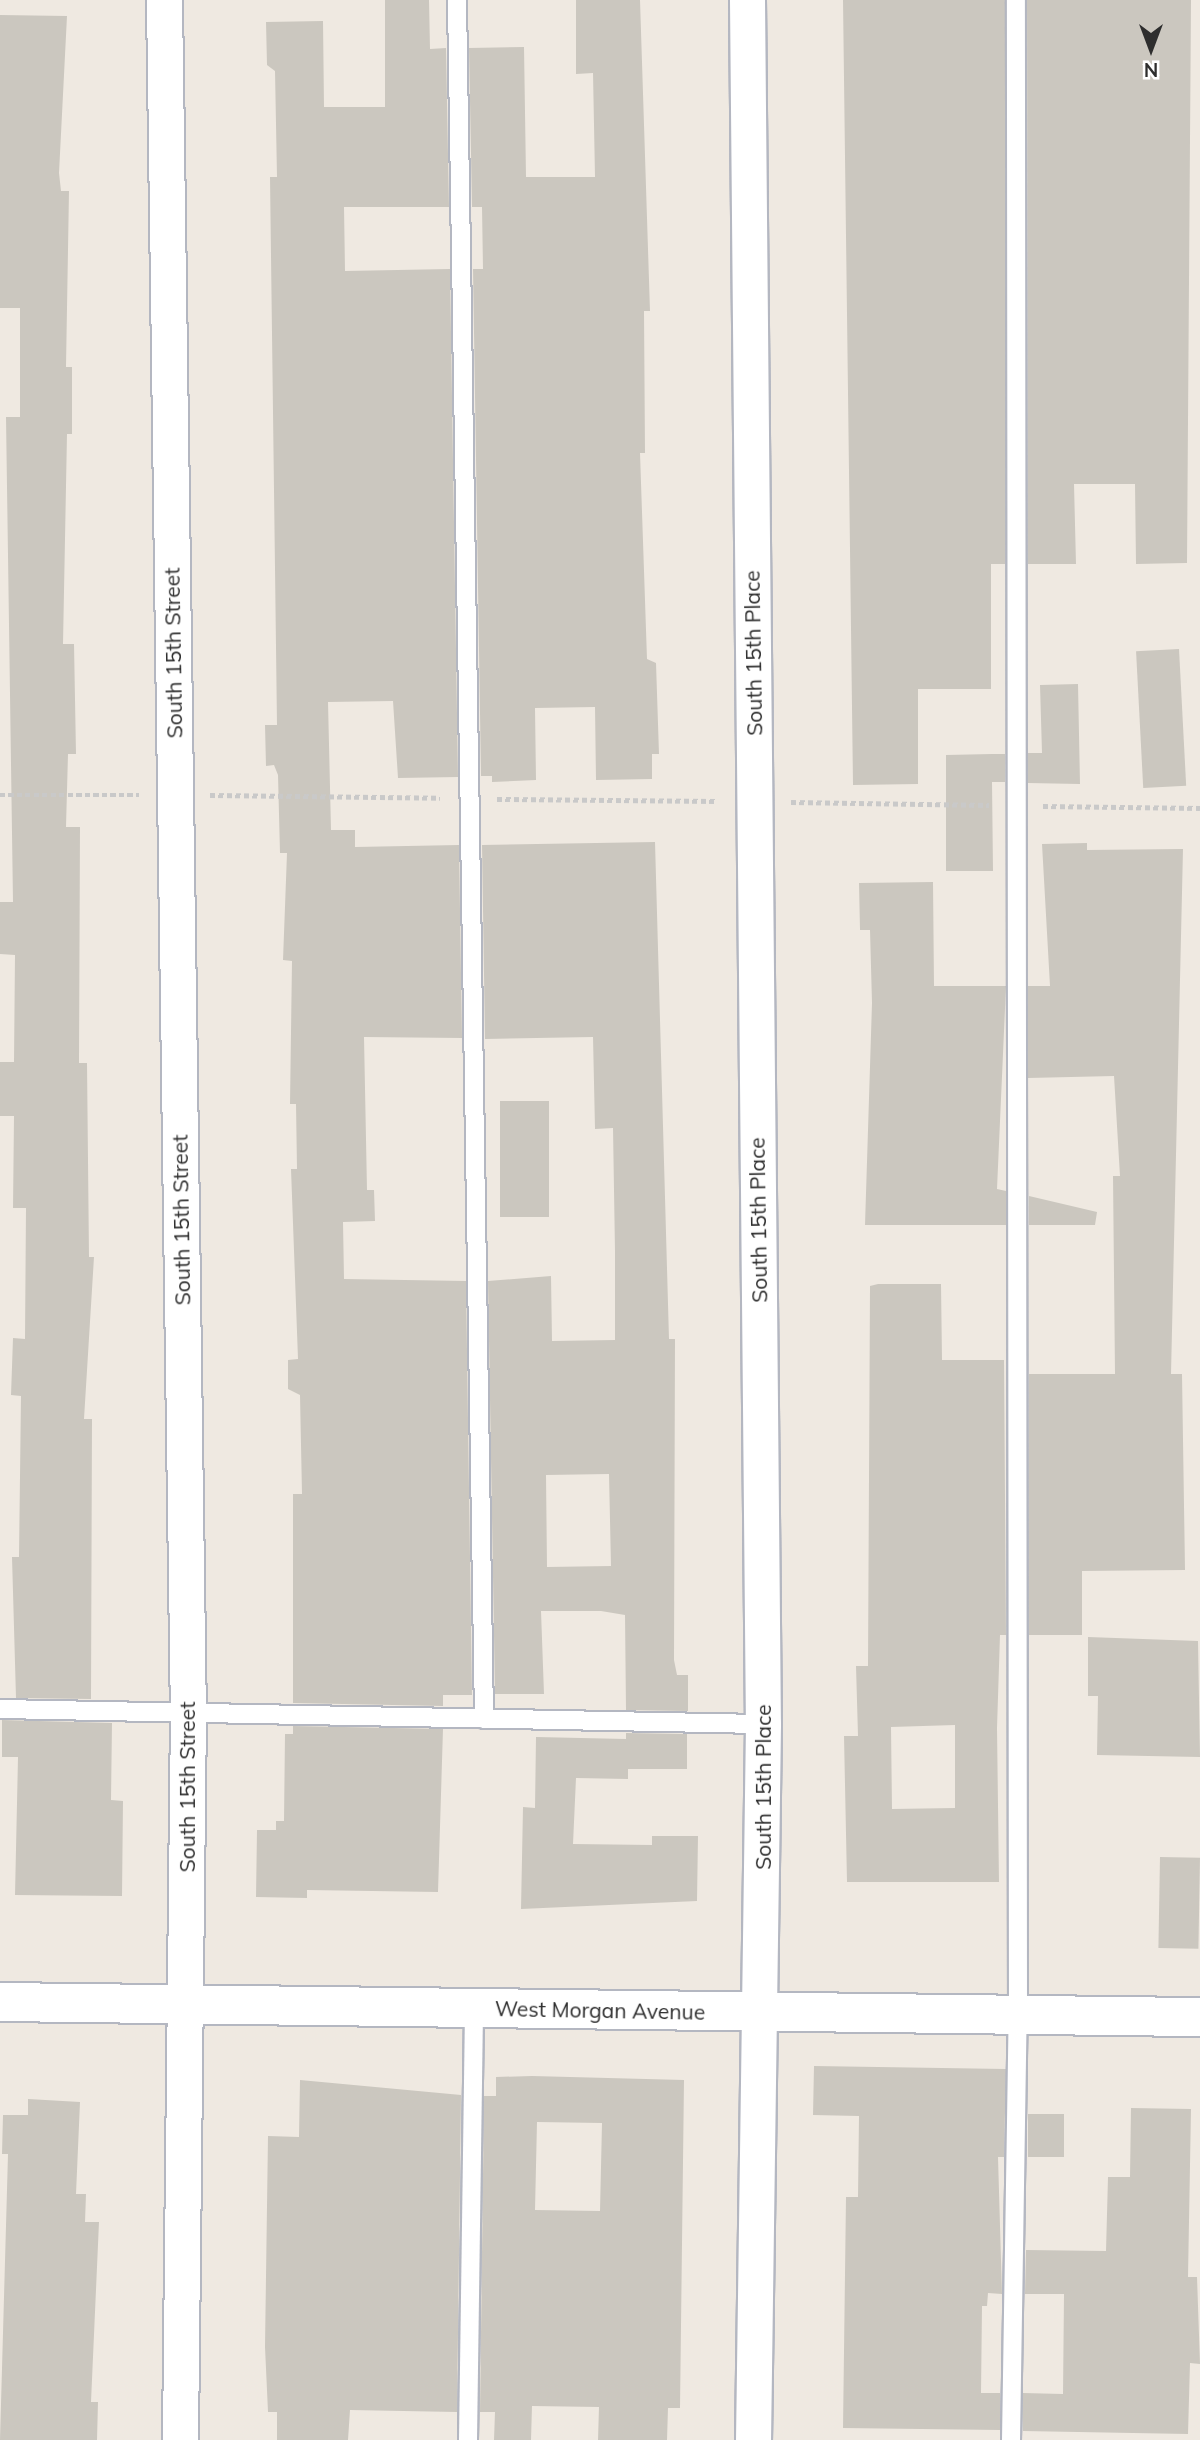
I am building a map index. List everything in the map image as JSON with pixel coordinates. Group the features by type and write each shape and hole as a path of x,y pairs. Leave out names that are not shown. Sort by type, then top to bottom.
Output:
{"street":[{"name":"South 15th Street","path":"164,0 188,1710 180,2440"},
{"name":"South 15th Place","path":"747,0 763,1724 762,2012 753,2440"},
{"name":"West Morgan Avenue","path":"0,2002 1200,2017"}],"lane":[{"path":"457,0 484,1719"},
{"path":"1011,2440 1018,2014 1016,0"},
{"path":"0,1709 188,1710 763,1724"},
{"path":"468,2440 474,2008"}],"path":[{"path":"0,795 1200,808"}],"building":[{"path":"385,0 429,0 430,49 446,48 449,207 344,207 345,271 450,269 458,777 398,778 393,701 328,702 331,830 355,830 355,847 459,845 462,1038 364,1037 367,1190 374,1190 375,1221 343,1222 344,1279 466,1281 472,1695 443,1695 443,1706 293,1703 293,1494 302,1494 300,1395 288,1389 288,1360 298,1359 291,1169 297,1169 296,1104 290,1104 292,961 283,960 287,853 280,853 278,775 274,765 266,766 265,725 277,725 270,177 277,177 275,71 267,65 266,22 323,21 324,107 385,107"},
{"path":"576,0 640,0 650,311 644,311 645,453 640,453 647,659 656,663 659,754 652,754 652,779 596,780 595,707 535,708 536,780 492,782 492,776 481,776 473,269 483,269 482,207 472,207 469,48 524,47 526,177 595,177 593,73 576,74"},
{"path":"843,0 1005,0 1005,564 991,564 991,689 918,689 918,784 853,785"},
{"path":"1027,0 1191,0 1187,563 1136,564 1135,484 1074,484 1076,564 1028,564"},
{"path":"0,15 67,16 59,173 61,191 69,191 66,367 72,367 72,434 67,434 63,644 74,644 76,754 68,754 66,827 80,827 79,1063 87,1063 89,1257 94,1257 84,1419 92,1419 91,1699 16,1698 12,1557 19,1557 21,1396 11,1395 13,1338 25,1339 26,1208 13,1208 14,1116 0,1116 0,1062 14,1062 15,955 0,954 0,902 13,902 6,417 20,417 20,308 0,308"},
{"path":"1179,649 1186,786 1143,788 1136,651"},
{"path":"1078,684 1080,784 1028,783 1028,753 1042,753 1040,685"},
{"path":"1005,754 1005,782 992,782 993,871 946,871 946,755"},
{"path":"655,842 669,1339 675,1339 674,1660 677,1675 688,1675 688,1711 626,1710 625,1615 601,1611 541,1611 544,1694 495,1694 488,1281 551,1276 552,1341 615,1340 615,1252 613,1128 595,1129 593,1037 485,1039 482,845","holes":["609,1474 611,1566 547,1567 546,1475"]},
{"path":"1087,843 1087,850 1183,849 1171,1374 1182,1374 1185,1570 1082,1571 1082,1635 1029,1635 1029,1374 1115,1374 1113,1176 1120,1176 1114,1076 1028,1078 1028,986 1050,986 1042,844"},
{"path":"933,882 934,986 1006,986 997,1189 1006,1191 1006,1225 865,1225 872,1003 870,930 860,930 859,883"},
{"path":"500,1101 549,1101 549,1217 500,1217"},
{"path":"1029,1196 1097,1212 1095,1225 1029,1225"},
{"path":"941,1284 942,1360 1004,1360 1006,1635 1000,1635 997,1728 999,1882 847,1882 844,1736 858,1736 856,1666 868,1666 870,1286","holes":["955,1725 955,1808 892,1809 891,1727"]},
{"path":"1088,1637 1198,1641 1200,1757 1097,1755 1098,1696 1088,1696"},
{"path":"2,1720 112,1723 111,1800 123,1801 122,1896 15,1895 18,1757 2,1757"},
{"path":"293,1726 443,1729 438,1892 307,1890 307,1898 256,1897 257,1830 276,1830 276,1821 284,1821 285,1734 293,1734"},
{"path":"626,1733 687,1734 687,1769 628,1769 628,1779 576,1778 573,1844 652,1845 652,1836 698,1836 697,1901 521,1909 523,1807 535,1808 536,1737 626,1739"},
{"path":"1160,1857 1200,1858 1198,1949 1158,1948"},
{"path":"814,2066 1006,2069 1004,2157 998,2157 1002,2294 988,2293 987,2306 982,2306 981,2393 1000,2393 1000,2430 843,2428 846,2197 858,2197 859,2116 813,2115"},
{"path":"496,2077 684,2080 680,2408 668,2408 667,2440 598,2440 599,2407 532,2406 531,2440 494,2440 495,2412 480,2412 484,2096 496,2096","holes":["537,2122 602,2123 600,2211 535,2210"]},
{"path":"300,2080 461,2095 457,2412 350,2410 348,2440 277,2440 277,2412 268,2412 265,2347 268,2136 299,2137"},
{"path":"28,2099 80,2102 76,2194 86,2194 85,2222 99,2222 91,2402 98,2402 97,2440 0,2440 8,2154 2,2154 3,2115 28,2115"},
{"path":"1131,2108 1191,2109 1188,2277 1197,2277 1200,2364 1190,2363 1188,2434 1023,2431 1023,2393 1063,2394 1064,2294 1025,2294 1026,2250 1106,2251 1108,2177 1130,2177"},
{"path":"1028,2114 1064,2114 1064,2157 1028,2157"}]}
